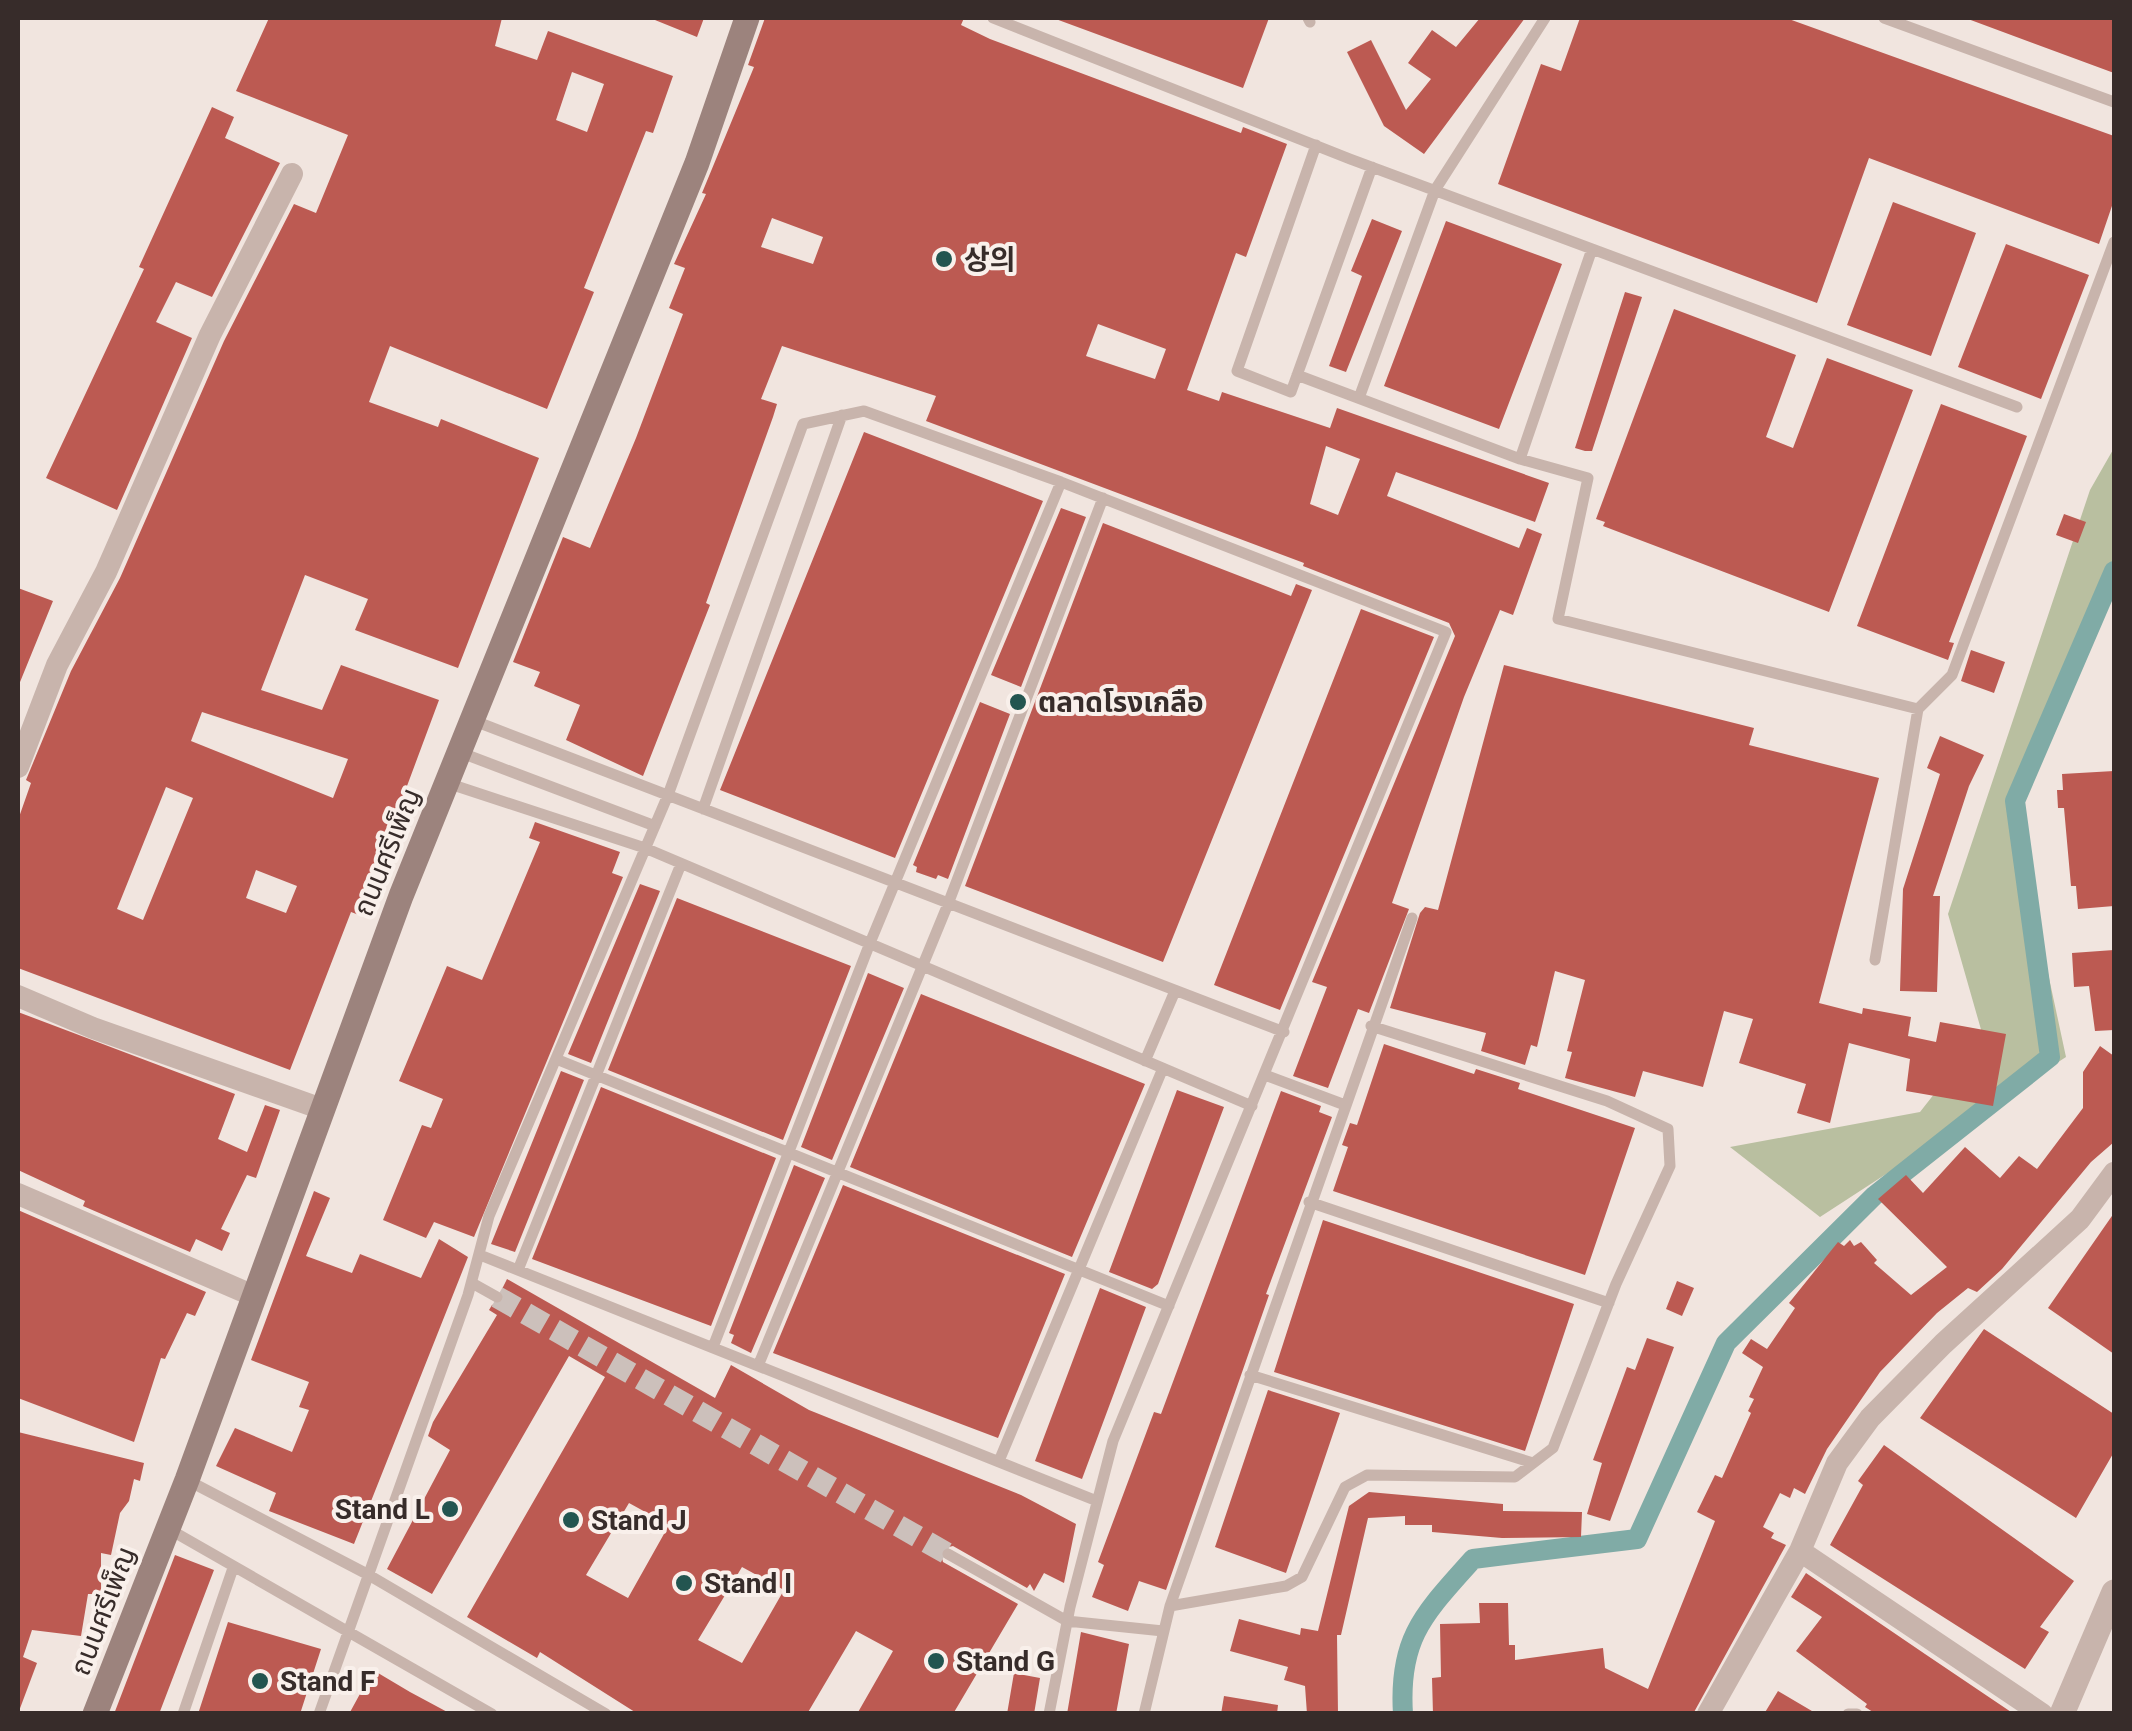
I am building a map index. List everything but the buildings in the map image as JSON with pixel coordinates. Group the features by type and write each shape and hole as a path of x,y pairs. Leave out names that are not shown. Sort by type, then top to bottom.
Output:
{"main road":[{"name":"ถนนศรีเพ็ญ","path":"95,1714 187,1480 447,782 698,163 747,18"}],"street":[{"path":"18,767 58,665 106,572 210,335 292,174"},
{"path":"18,996 93,1028 322,1110"},
{"path":"1708,1714 1800,1551 1837,1464 1870,1418 1942,1344 2080,1219 2114,1173"},
{"path":"18,1194 254,1296"},
{"path":"1800,1551 2042,1714"},
{"path":"2062,1714 2111,1609"}],"lane":[{"path":"993,18 1316,146 2018,408"},
{"path":"1359,398 1435,190 1545,18"},
{"path":"1884,18 2114,102"},
{"path":"1316,146 1236,371 1291,392 1372,167"},
{"path":"1875,960 1918,709 1952,674 2114,242"},
{"path":"1520,459 1592,249"},
{"path":"1298,375 1520,459 1588,478 1558,619 1918,709"},
{"path":"319,1714 472,1283 489,1216 668,795 803,424 864,411 1061,482 1446,632 1113,1441 1067,1621 1049,1714"},
{"path":"704,809 842,415"},
{"path":"713,1348 870,943 1061,482"},
{"path":"758,1366 948,904 1103,498"},
{"path":"472,720 1284,1032"},
{"path":"459,752 654,826"},
{"path":"447,782 645,848 1252,1106"},
{"path":"518,1270 681,864"},
{"path":"1144,1714 1170,1606 1412,918"},
{"path":"1145,1061 1176,991"},
{"path":"1170,1606 1286,1586 1302,1577 1345,1487 1366,1476 1516,1477 1552,1448 1609,1303 1670,1166 1668,1130 1608,1101 1371,1026"},
{"path":"556,1060 1169,1306"},
{"path":"999,1462 1163,1068"},
{"path":"1265,1076 1345,1105"},
{"path":"1309,1202 1609,1303"},
{"path":"480,1255 1097,1501"},
{"path":"472,1283 497,1297"},
{"path":"1250,1375 1534,1463"},
{"path":"187,1480 367,1574 606,1714"},
{"path":"167,1528 492,1714"},
{"path":"948,1554 1067,1621 1163,1631"},
{"path":"183,1714 232,1568"},
{"path":"1848,1714 1857,1714"}],"green space":[{"path":"2114,448 2114,566 2011,801 2066,1057 1820,1217 1730,1147 1920,1112 1982,1033 1948,914 2090,490"}],"waterway":[{"path":"1403,1714 1410,1645 1428,1611 1473,1559 1637,1539 1726,1343 1874,1196 2050,1057 2015,801 2114,571"}],"tunnel":[{"path":"497,1297 948,1554"}],"place":[{"name":"상의","path":"944,259"},
{"name":"ตลาดโรงเกลือ","path":"1018,702"},
{"name":"Stand L","path":"450,1509"},
{"name":"Stand J","path":"571,1520"},
{"name":"Stand I","path":"684,1583"},
{"name":"Stand G","path":"936,1661"},
{"name":"Stand F","path":"260,1681"}]}
